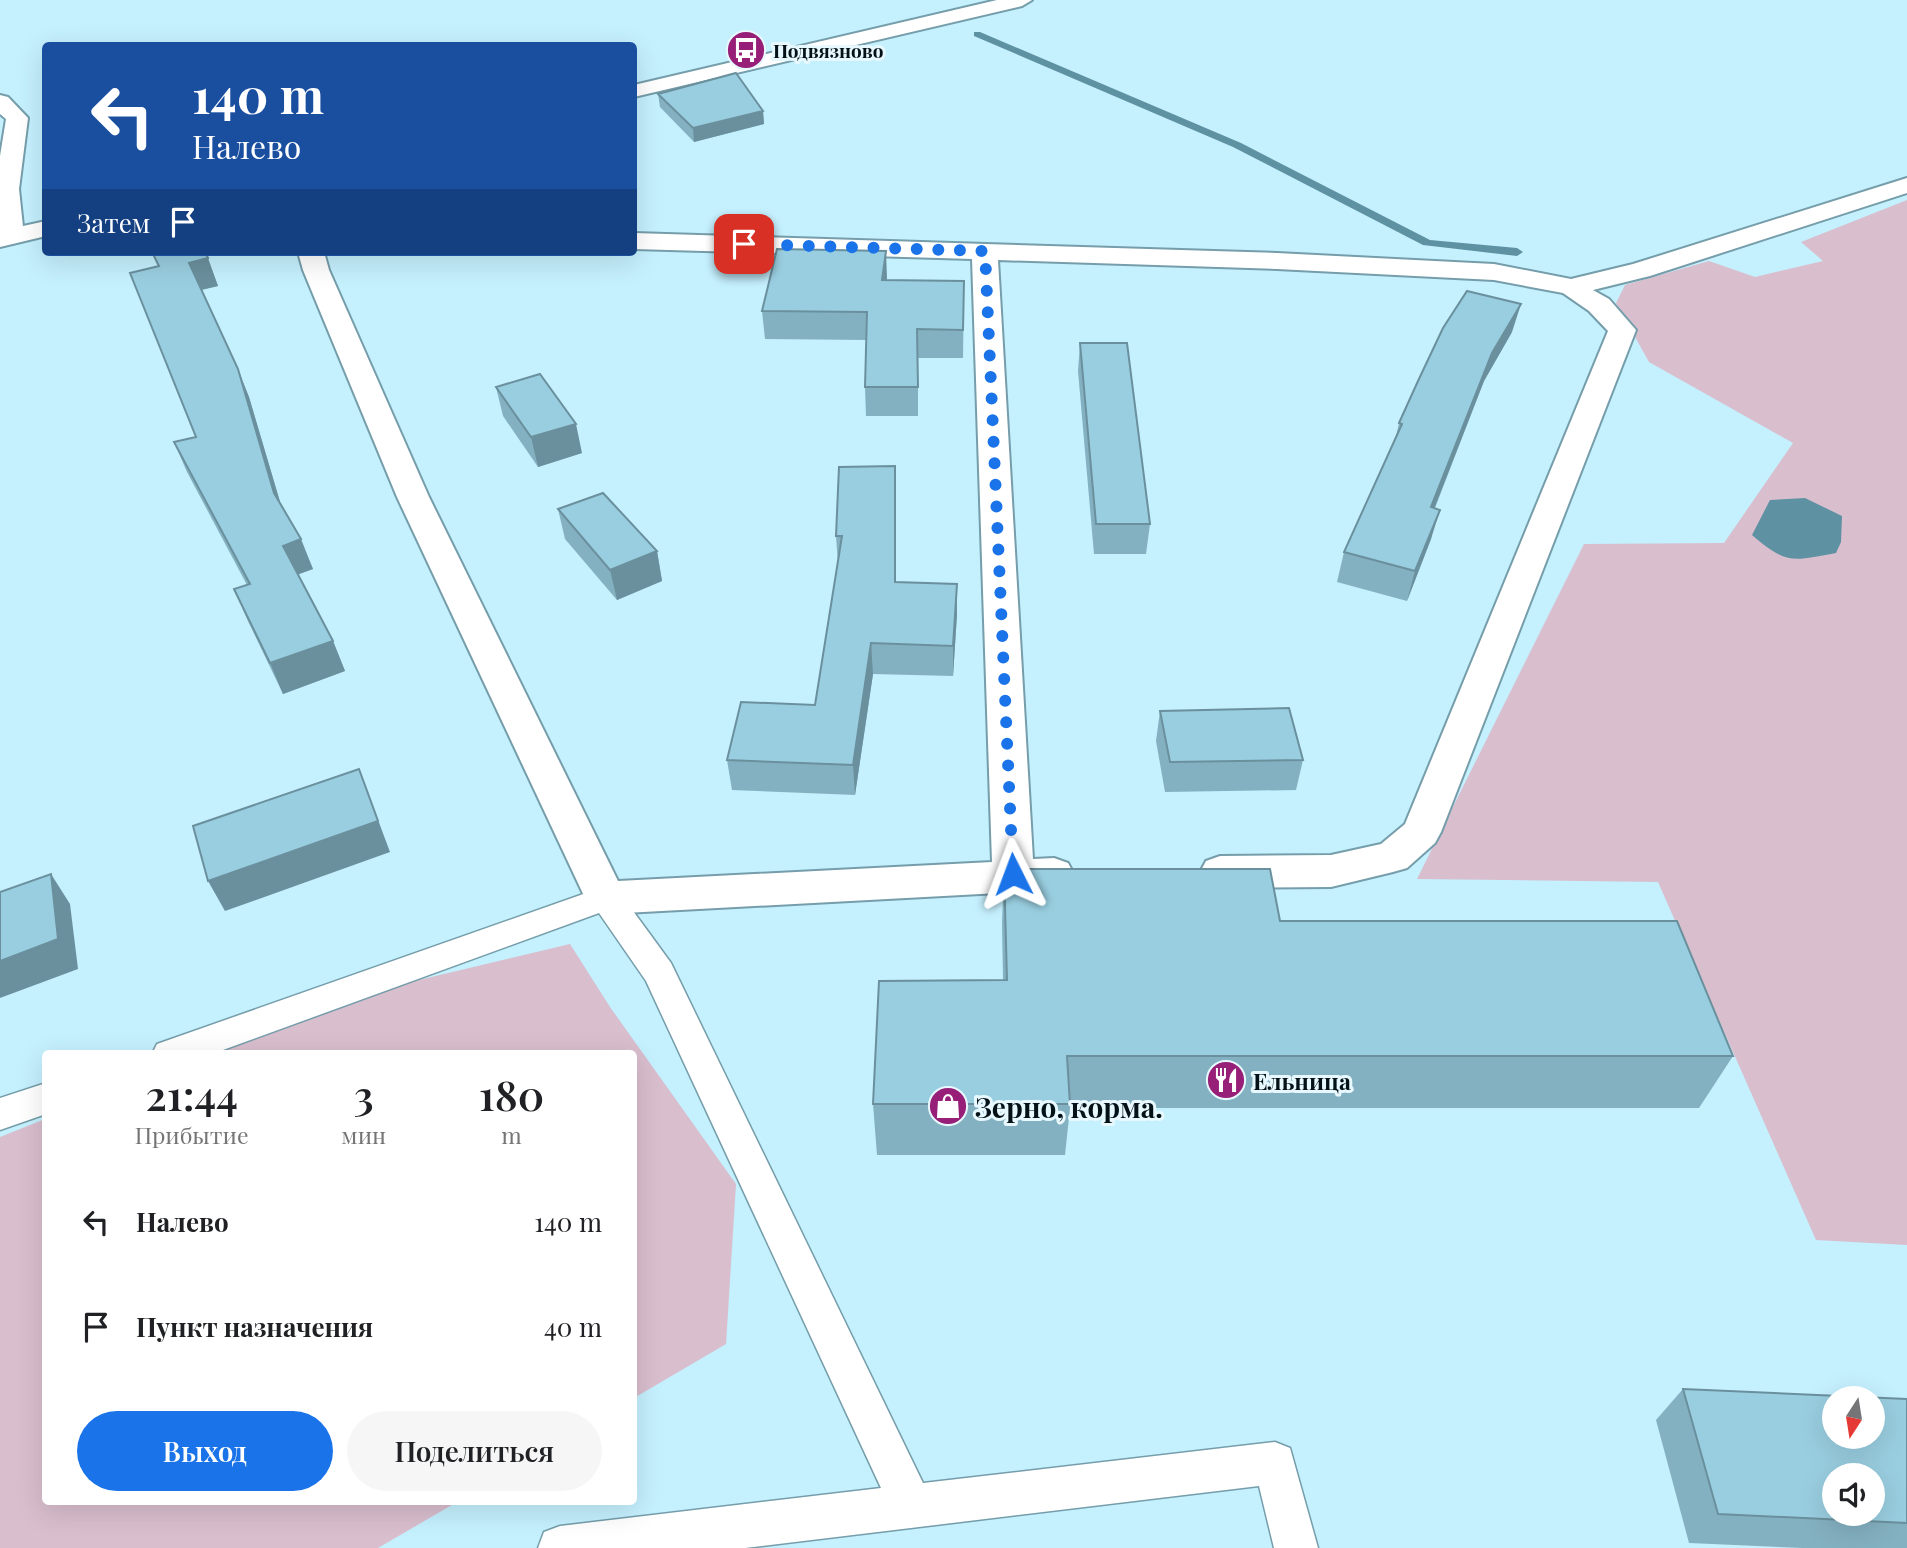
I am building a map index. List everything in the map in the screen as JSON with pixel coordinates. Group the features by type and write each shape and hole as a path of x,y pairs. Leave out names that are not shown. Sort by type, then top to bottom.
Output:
{"street":[{"path":"637,90 1021,0"},
{"path":"0,102 17,118 7,189 5,237 42,229"},
{"path":"1571,287 1641,271 1907,185"},
{"path":"637,241 1277,261 1494,272 1571,287 1599,305 1622,330 1421,832 1393,857 1331,871 1195,872"},
{"path":"985,251 1013,874"},
{"path":"313,256 316,270 413,497 606,898 1013,874 1083,873"}],"lane":[{"path":"180,1050 606,898 659,972 911,1505"},
{"path":"0,1114 42,1099"},
{"path":"560,1548 1275,1463 1296,1548"}],"shaded area":[{"path":"1907,200 1907,1245 1816,1240 1658,882 1417,879 1584,544 1724,543 1793,443 1649,362 1616,303 1625,285 1709,261 1755,277 1823,261 1801,242"},
{"path":"570,944 610,1007 736,1184 726,1344 637,1396 637,1050 220,1050 356,995"},
{"path":"42,1120 42,1505 452,1505 378,1548 0,1548 0,1137"}],"water":[{"path":"1805,498 1842,516 1841,542 1836,553 1791,558 1774,552 1752,535 1770,500"}],"building":[{"path":"736,73 763,111 693,128 658,94"},
{"path":"777,249 886,251 882,280 964,281 963,330 917,329 918,387 865,387 867,312 762,311"},
{"path":"154,256 208,258 189,263 238,369 274,493 301,539 283,546 333,641 270,663 234,589 250,584 174,442 196,437 130,273 159,266"},
{"path":"1467,291 1521,304 1492,353 1431,507 1440,510 1415,571 1344,552 1402,424 1399,423 1418,381 1443,328"},
{"path":"1080,343 1127,343 1150,524 1096,524"},
{"path":"540,374 576,424 531,437 496,387"},
{"path":"895,466 895,582 957,584 953,646 871,643 853,765 727,760 741,702 815,705 842,536 836,536 839,467"},
{"path":"603,493 657,551 610,570 558,509"},
{"path":"1289,708 1303,760 1170,762 1160,711"},
{"path":"359,769 378,821 208,881 193,826"},
{"path":"1004,869 1270,869 1280,921 1677,921 1733,1056 1067,1056 1070,1104 873,1104 879,981 1007,980"},
{"path":"51,874 58,939 0,961 0,892"},
{"path":"1683,1389 1822,1395 1822,1449 1885,1449 1885,1398 1907,1399 1907,1523 1885,1522 1885,1463 1822,1463 1822,1519 1718,1514"}],"waterway":[{"path":"977,34 1237,145 1427,243 1517,252"}],"place":[{"name":"Подвязново","path":"746,50"},
{"name":"Ельница","path":"1226,1080"},
{"name":"Зерно, корма.","path":"948,1106"}],"route":[{"path":"744,244 985,251 1013,874"}]}
